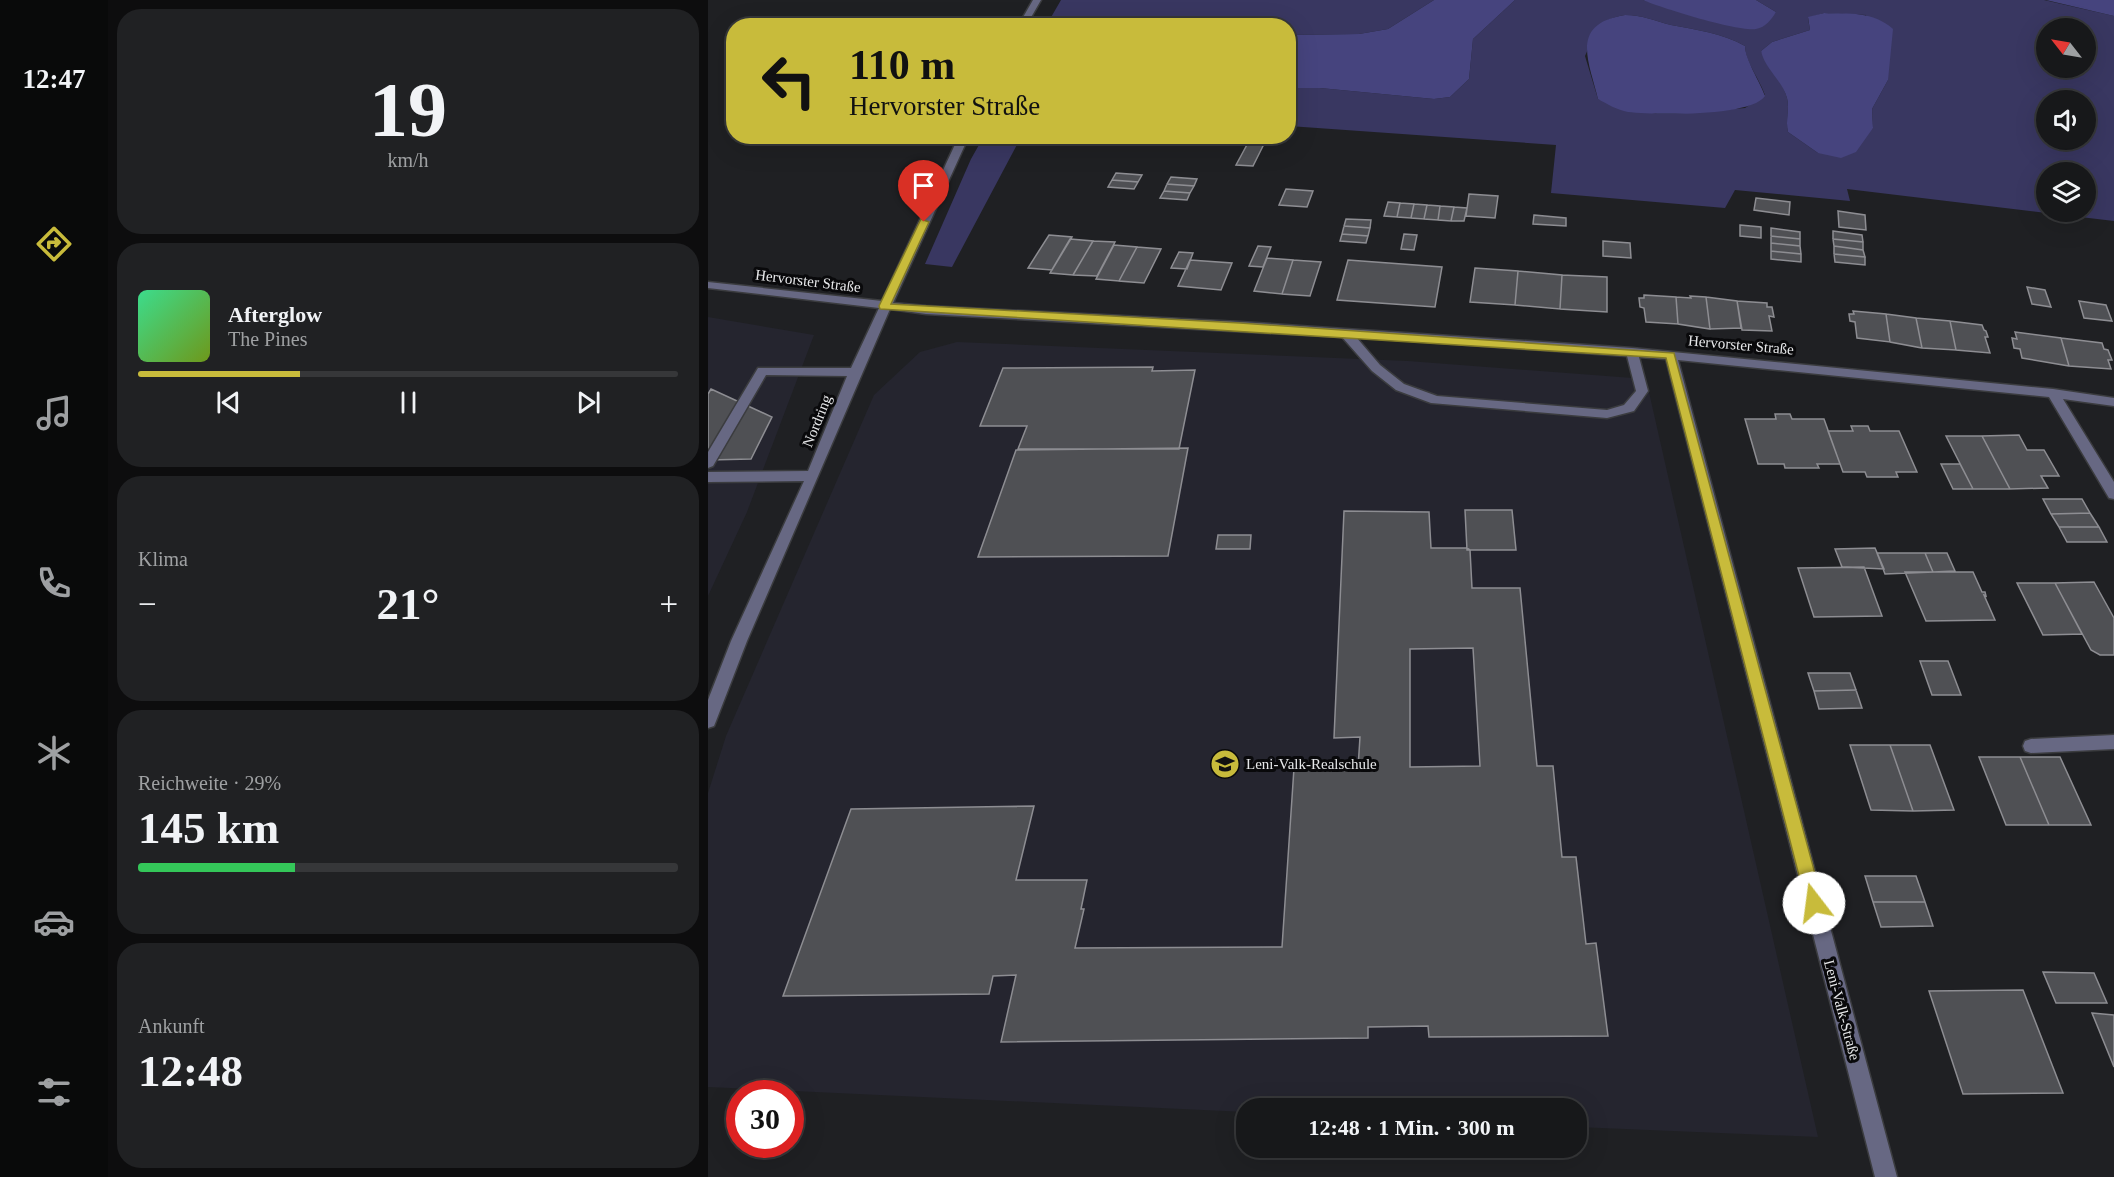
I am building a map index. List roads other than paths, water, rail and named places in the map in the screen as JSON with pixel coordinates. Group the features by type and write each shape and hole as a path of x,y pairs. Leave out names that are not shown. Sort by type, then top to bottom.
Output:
{"street":[{"path":"1027,18 1037,0"},
{"name":"Nordring","path":"708,721 739,641 813,476 855,372 960,144"},
{"name":"Hervorster Straße","path":"708,285 884,306 1671,355 2053,393 2114,402"},
{"path":"1346,334 1376,368 1400,387 1436,400 1607,414 1629,408 1642,391 1632,352"},
{"name":"Leni-Valk-Straße","path":"1671,355 1886,1177"},
{"path":"708,463 762,371 855,372"},
{"path":"2053,393 2114,494"},
{"path":"708,477 813,476"},
{"path":"2031,746 2114,742"}],"place":[{"name":"Leni-Valk-Realschule","path":"1225,764"}]}
